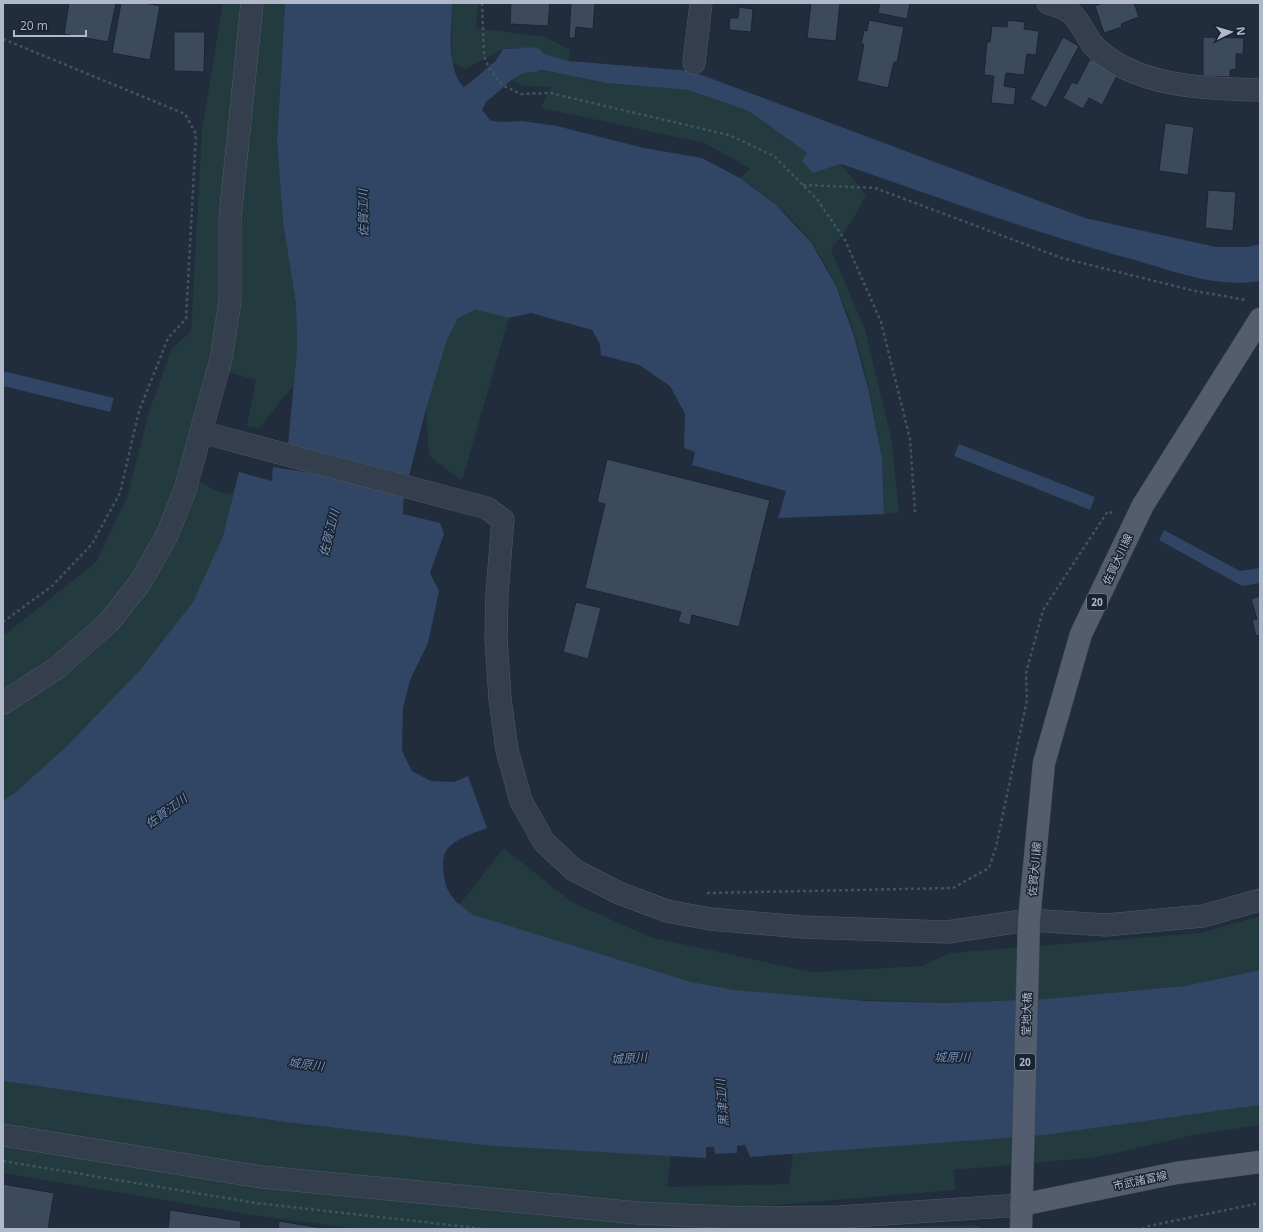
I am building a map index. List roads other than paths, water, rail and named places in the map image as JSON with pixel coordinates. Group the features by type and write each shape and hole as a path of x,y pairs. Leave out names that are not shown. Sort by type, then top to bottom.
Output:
{"main road":[{"name":"佐賀大川線","path":"1029,920 1044,763 1081,634 1143,505 1255,310"},
{"name":"堂地大橋","path":"1021,1205 1029,920"},
{"name":"市武諸富線","path":"1021,1205 1176,1173 1260,1162"},
{"name":"20","path":"1021,1205 1021,1229"}],"street":[{"path":"3,703 57,668 109,622 140,583 168,535 185,490 221,359 230,301 230,218 252,3"},
{"path":"694,63 701,3"},
{"path":"1048,3 1065,8 1078,20 1094,47 1111,59 1142,76 1200,87 1260,90"},
{"path":"201,432 487,508 503,520 497,592 496,639 500,699 507,750 521,801 544,842 574,870 619,893 667,911 710,919 802,927 947,932 1029,920 1106,925 1203,916 1260,900"},
{"path":"3,1135 262,1177 638,1213 745,1218 839,1217 1021,1205"}],"water":[{"name":"佐賀江川","path":"285,3 452,3 451,47 454,69 464,88 474,82 488,98 482,110 491,121 522,121 557,126 644,148 702,158 740,178 776,205 811,242 836,286 854,336 869,392 882,458 884,514 778,518 786,491 692,465 695,452 684,448 685,414 670,386 639,365 601,355 600,344 592,330 531,313 509,318 476,310 458,318 447,340 426,409 408,480 288,445 297,350 296,304 283,222 277,142"},
{"path":"524,48 569,61 691,71 1085,218 1216,247 1248,247 1260,244 1260,281 1229,283 1183,274 1026,227 841,164 813,173 802,161 807,153 749,111 688,90 606,83 533,68 508,78 495,62 503,49"},
{"path":"3,371 114,398 110,412 3,386"},
{"path":"959,444 1095,497 1090,510 954,456"},
{"path":"273,467 343,478 404,494 403,514 440,523 444,534 430,573 439,591 428,643 410,680 403,708 402,751 412,771 431,781 454,782 468,776 487,828 454,843 444,855 443,869 448,891 461,906 474,915 691,982 734,990 866,1001 948,1003 1045,999 1184,986 1260,970 1260,1105 1044,1135 750,1157 745,1145 737,1146 737,1153 715,1154 714,1147 706,1147 706,1158 493,1146 285,1122 3,1081 3,801 16,792 67,746 141,669 193,602 223,536 239,472 272,481"},
{"path":"1164,530 1240,571 1260,568 1260,583 1242,586 1159,540"}],"waterway":[{"path":"453,109 475,95 505,69 519,62 533,60"}],"water label":[{"name":"城原川","path":"952,1057"},
{"name":"城原川","path":"629,1058"},
{"name":"城原川","path":"306,1064"},
{"name":"黒津江川","path":"722,1103"}]}
